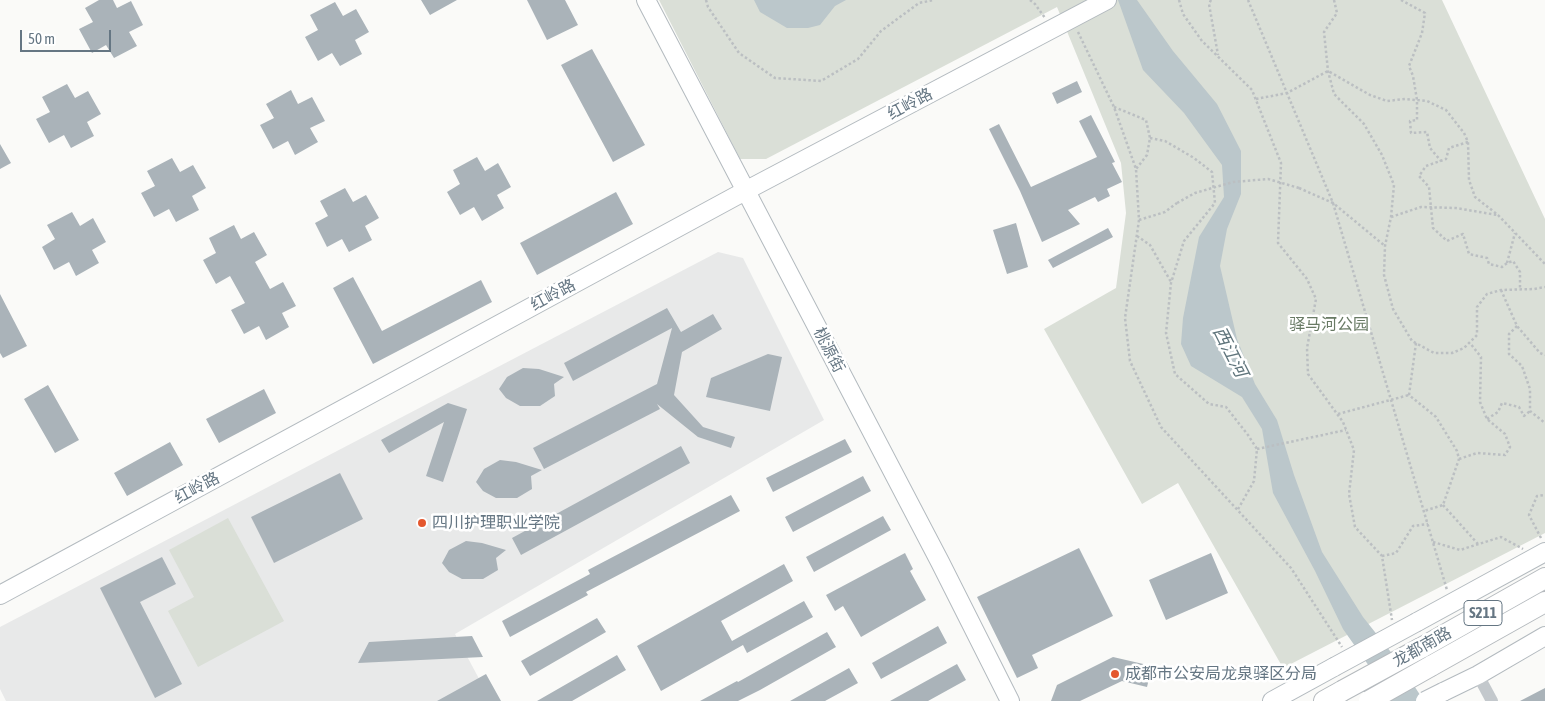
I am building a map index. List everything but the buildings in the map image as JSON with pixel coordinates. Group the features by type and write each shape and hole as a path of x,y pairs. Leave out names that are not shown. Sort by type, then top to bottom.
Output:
{"main road":[{"name":"龙都南路","path":"1324,701 1545,578"},
{"name":"龙都南路","path":"1369,701 1545,602"}],"street":[{"name":"桃源街","path":"646,0 747,190 1010,701"},
{"name":"红岭路","path":"0,595 747,190 1105,1"},
{"path":"1272,701 1451,603 1544,546"},
{"path":"1425,701 1478,676 1545,636"},
{"path":"1478,676 1492,701"}],"path":[{"path":"706,0 708,7 739,53 775,78 821,81 858,59 881,31 919,3 934,0"},
{"path":"1030,0 1053,29"},
{"path":"1179,0 1183,14 1202,41 1252,90 1281,163 1278,243 1307,280 1316,299 1307,348 1308,374 1338,414 1354,450 1349,494 1355,527 1382,556 1391,617 1395,626"},
{"path":"1211,0 1208,4 1218,57"},
{"path":"1248,0 1333,203 1451,603"},
{"path":"1334,0 1337,13 1324,32 1328,72 1334,94 1364,124 1382,155 1394,185 1391,217 1385,246 1384,275 1393,309 1412,340 1434,353 1452,353 1464,348 1477,335 1476,307 1487,294 1501,290 1545,287"},
{"path":"1401,0 1425,13 1422,33 1409,66 1413,76 1417,100 1417,120 1410,121 1412,133 1427,132 1430,148 1441,161"},
{"path":"1074,18 1080,37 1114,107 1136,169 1139,220 1125,318 1130,361 1161,427 1291,568 1344,651"},
{"path":"1256,99 1287,93 1328,72"},
{"path":"1328,72 1370,95 1388,101 1405,99 1427,101 1446,110 1464,133 1468,142 1469,180 1475,197 1498,215 1545,264"},
{"path":"1114,107 1146,120 1150,138 1147,155 1136,169"},
{"path":"1150,138 1165,141 1194,158 1212,172 1215,203 1184,241 1171,283 1166,333 1175,374 1209,404 1226,407 1257,449 1254,481 1237,510"},
{"path":"1468,142 1449,148 1446,159 1426,166 1419,176 1429,187 1433,228 1447,241 1463,234 1469,254 1487,258 1489,264 1502,267 1507,263 1513,262 1520,272 1520,290"},
{"path":"1139,220 1165,212 1195,193 1233,182 1268,179 1299,188 1333,203 1385,246"},
{"path":"1391,217 1421,207 1456,208 1498,215"},
{"path":"1507,263 1516,233"},
{"path":"1137,236 1150,245 1171,283"},
{"path":"1501,290 1517,326 1540,353 1545,355"},
{"path":"1517,326 1509,334 1509,354 1522,366 1530,389 1530,411"},
{"path":"1409,395 1416,343"},
{"path":"1459,459 1477,453 1505,455 1510,447 1505,434 1487,418 1480,402 1481,357 1470,343"},
{"path":"1338,414 1409,395"},
{"path":"1409,395 1436,417 1457,451 1459,459 1444,505"},
{"path":"1487,418 1498,412 1502,403 1519,407 1524,416 1530,411"},
{"path":"1530,411 1545,423"},
{"path":"1257,449 1346,430"},
{"path":"1544,546 1529,515 1536,496 1545,494"},
{"path":"1424,510 1444,505"},
{"path":"1444,505 1478,544"},
{"path":"1382,556 1396,553 1413,526 1428,524"},
{"path":"1434,542 1460,550 1501,537 1525,550"}],"shaded area":[{"name":"四川护理职业学院","path":"718,252 743,258 824,420 455,634 491,701 6,701 0,689 0,627"}],"green space":[{"name":"驿马河公园","path":"659,0 1442,0 1545,219 1545,533 1283,668 1178,483 1142,504 1044,329 1116,288 1126,213 1121,163 1057,7 766,159 740,159"},
{"path":"228,518 284,621 198,667 168,611 194,597 169,550"}],"water":[{"path":"754,0 846,0 835,6 820,25 808,28 787,28 760,12"},
{"name":"西江河","path":"1118,0 1137,0 1173,51 1217,104 1241,151 1241,194 1227,229 1220,266 1237,339 1255,384 1277,420 1294,475 1322,552 1363,617 1398,661 1424,701 1390,701 1376,676 1343,629 1315,571 1273,493 1262,429 1242,397 1191,366 1181,344 1183,318 1199,237 1224,197 1222,165 1184,113 1143,70"}],"place":[{"name":"四川护理职业学院","path":"422,523"},
{"name":"成都市公安局龙泉驿区分局","path":"1115,674"}]}
